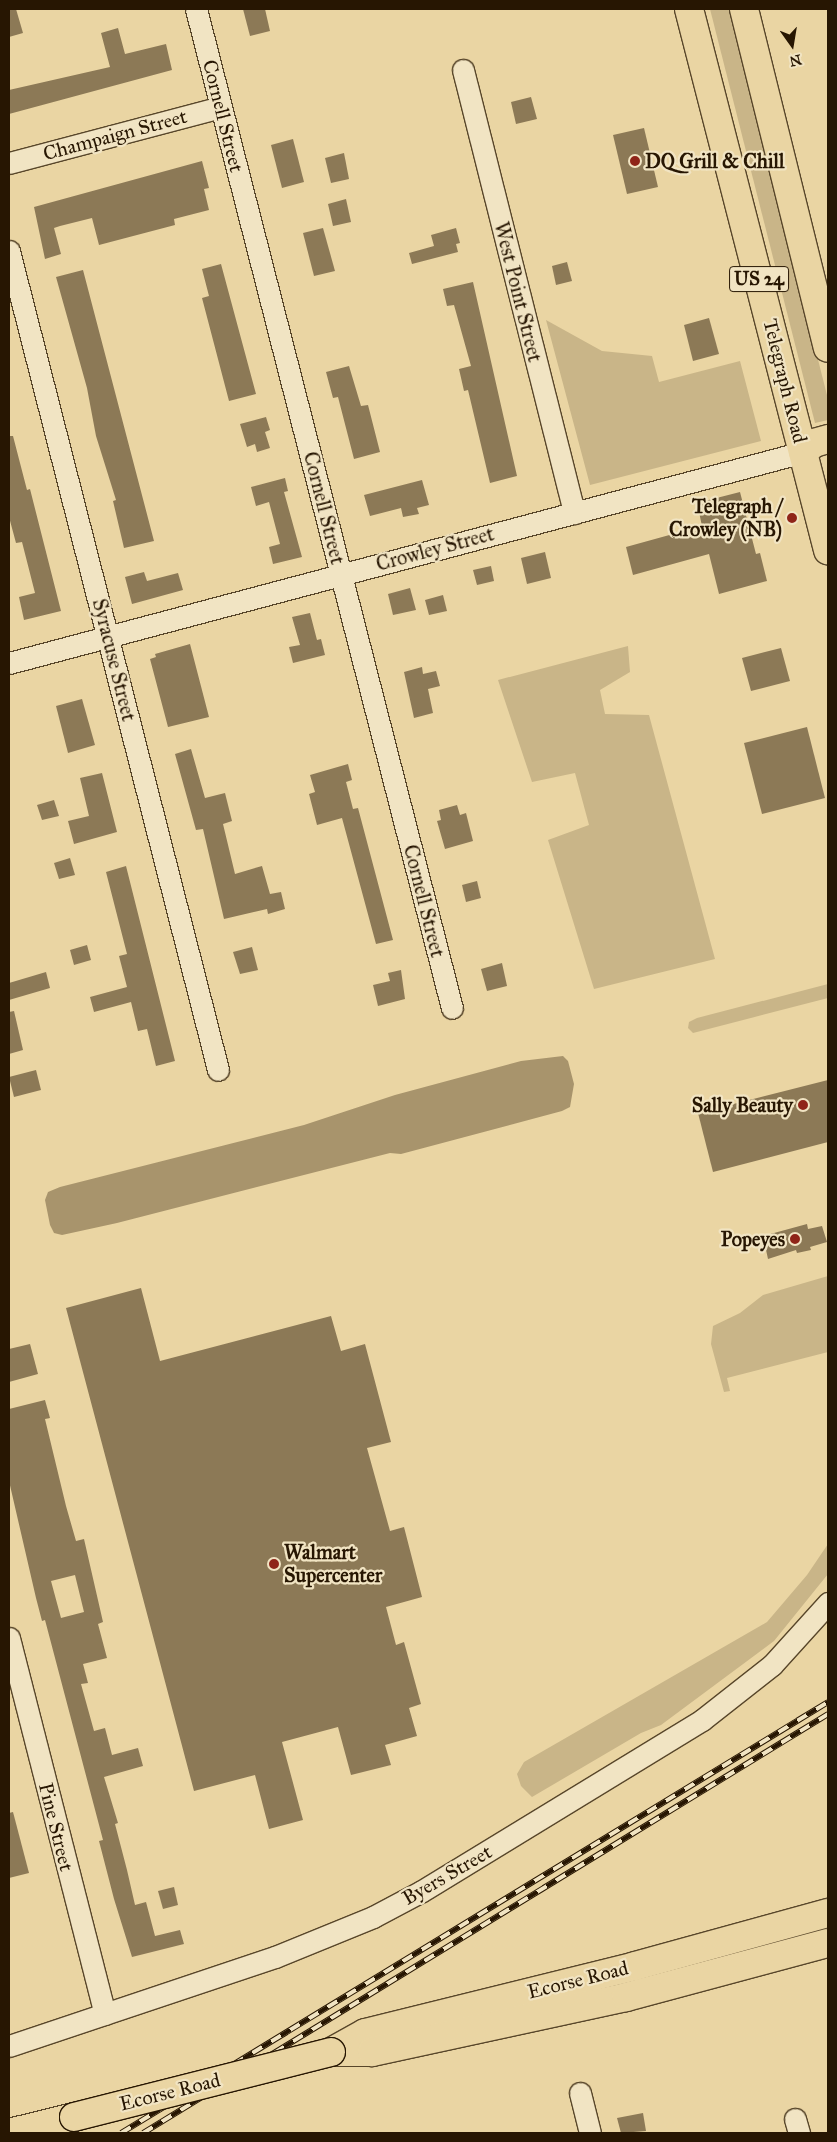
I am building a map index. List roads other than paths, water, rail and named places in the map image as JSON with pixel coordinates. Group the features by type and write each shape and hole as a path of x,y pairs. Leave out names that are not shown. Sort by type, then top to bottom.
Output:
{"main road":[{"name":"Telegraph Road","path":"689,9 828,550"},
{"name":"US 24","path":"744,9 828,348"},
{"path":"803,452 814,443 828,440"},
{"name":"Ecorse Road","path":"331,2052 365,2033 635,1966 828,1913"},
{"name":"Ecorse Road","path":"9,2133 331,2052 372,2052 598,2003 828,1943"}],"street":[{"name":"Cornell Street","path":"196,9 452,1008"},
{"name":"West Point Street","path":"463,70 574,513"},
{"name":"Champaign Street","path":"9,163 221,107"},
{"name":"Syracuse Street","path":"9,251 218,1070"},
{"name":"Crowley Street","path":"9,663 803,452"},
{"name":"Byers Street","path":"9,2046 283,1954 373,1916 422,1891 702,1720 772,1665 828,1603"},
{"name":"Pine Street","path":"9,1638 105,2014"},
{"path":"580,2092 590,2133"}],"railway":[{"path":"121,2133 828,1702"},
{"path":"143,2133 828,1714"}],"place":[{"name":"DQ Grill & Chill","path":"635,161"},
{"name":"Telegraph / Crowley (NB)","path":"792,518"},
{"name":"Sally Beauty","path":"803,1105"},
{"name":"Popeyes","path":"795,1239"},
{"name":"Walmart Supercenter","path":"274,1564"}]}
